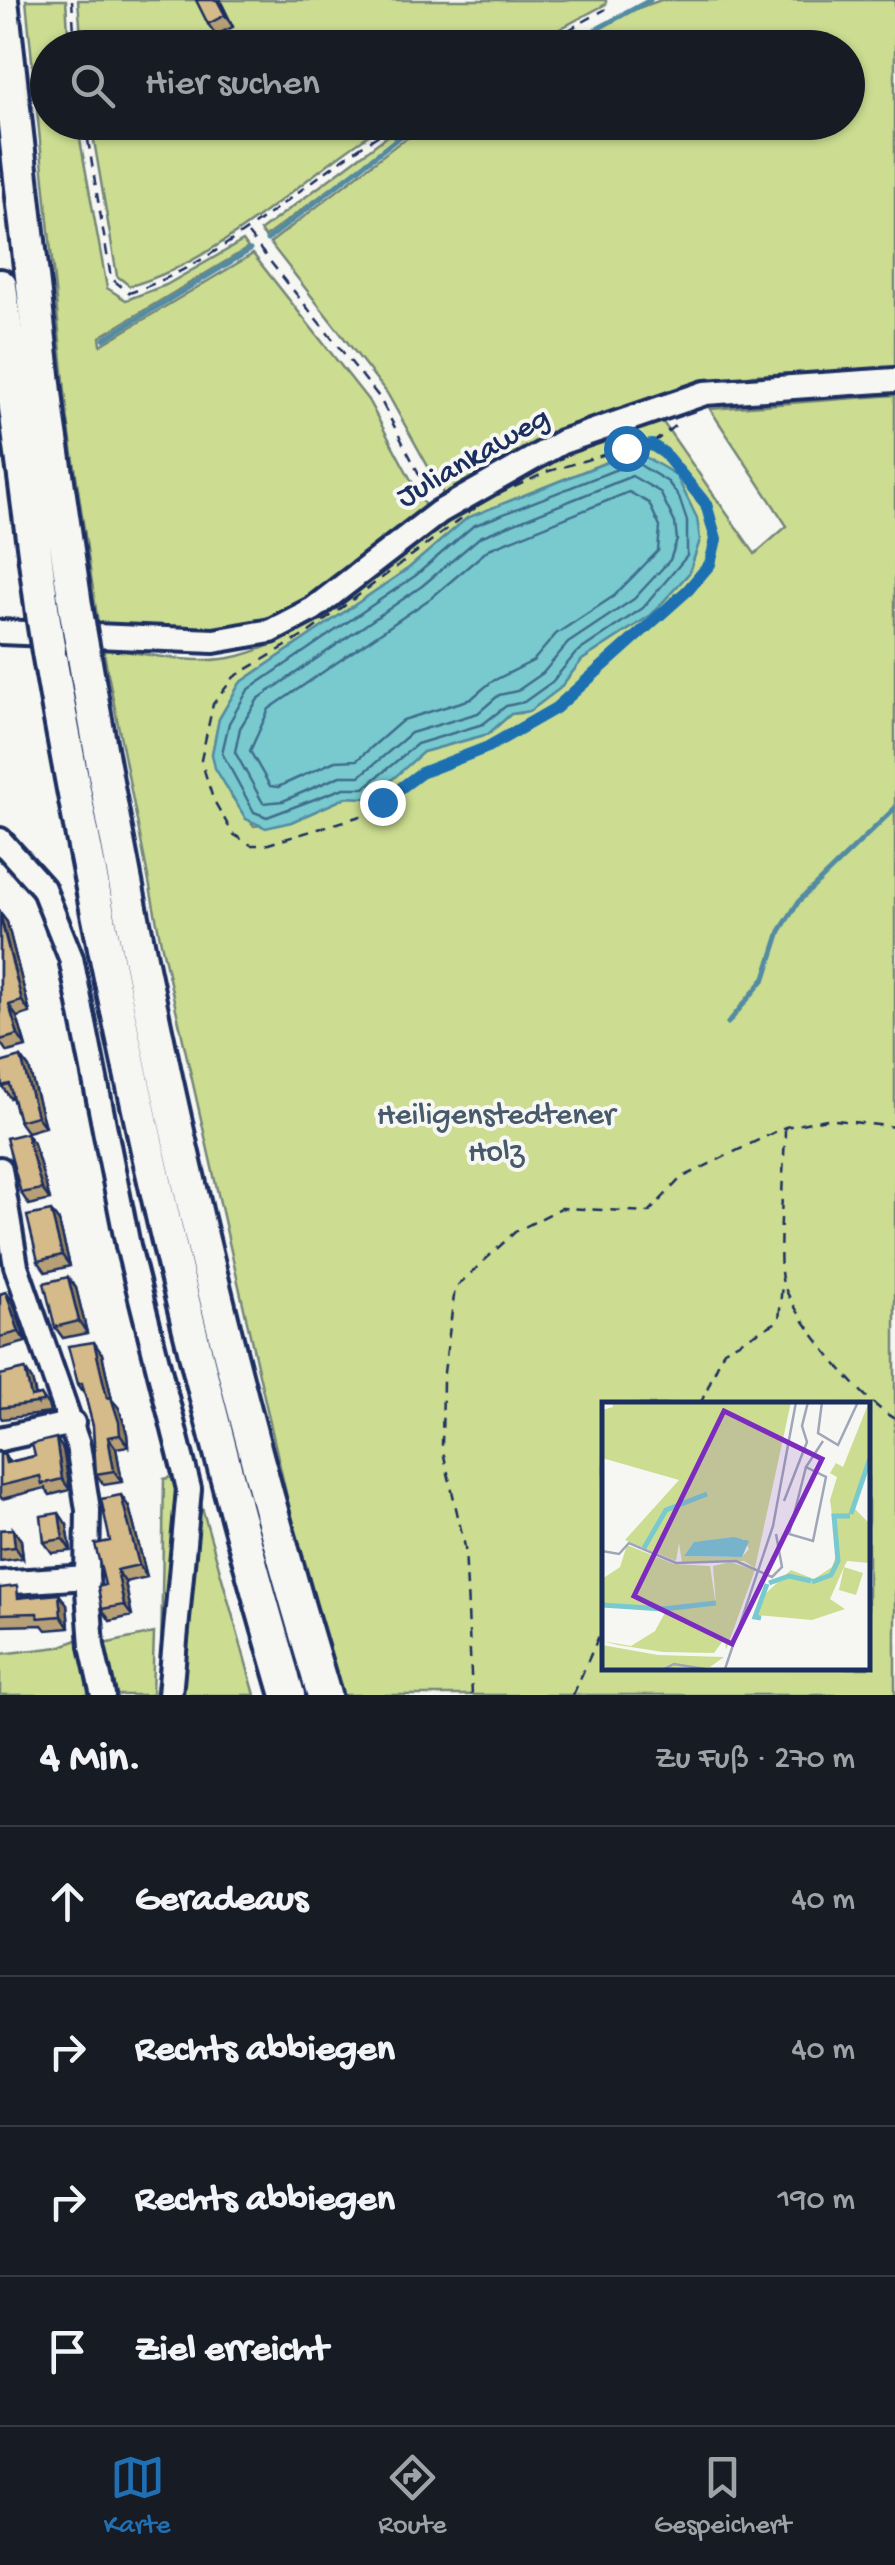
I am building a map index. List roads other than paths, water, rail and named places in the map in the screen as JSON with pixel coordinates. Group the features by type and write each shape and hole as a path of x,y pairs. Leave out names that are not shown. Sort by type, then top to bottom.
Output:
{"highway":[{"path":"2,0 48,418 60,613 49,652 111,986 174,1272 239,1527 288,1695"},
{"path":"0,286 60,613 96,644 148,1015 204,1264 270,1518 324,1695"}],"street":[{"name":"Juliankaweg","path":"0,632 96,644 214,641 271,631 313,609 439,512 562,442 705,394 895,380"},
{"path":"0,840 43,888 72,958 128,1246 189,1489 170,1695"},
{"path":"0,1169 11,1286 73,1424 88,1510 92,1646 103,1695"},
{"path":"0,1439 73,1424"},
{"path":"0,1584 88,1577"}],"water":[{"path":"635,451 676,475 697,518 700,540 689,573 651,615 582,660 559,689 530,711 511,714 488,734 423,752 378,792 366,798 347,797 291,822 266,828 246,819 215,768 212,754 219,719 240,683 409,568 467,518"}],"waterway":[{"path":"595,30 650,0"},
{"path":"267,240 395,140"},
{"path":"104,339 250,250"},
{"path":"728,1023 765,978 780,931 799,901 895,808"}],"park label":[{"name":"Heiligenstedtener Holz","path":"496,1136"}]}
